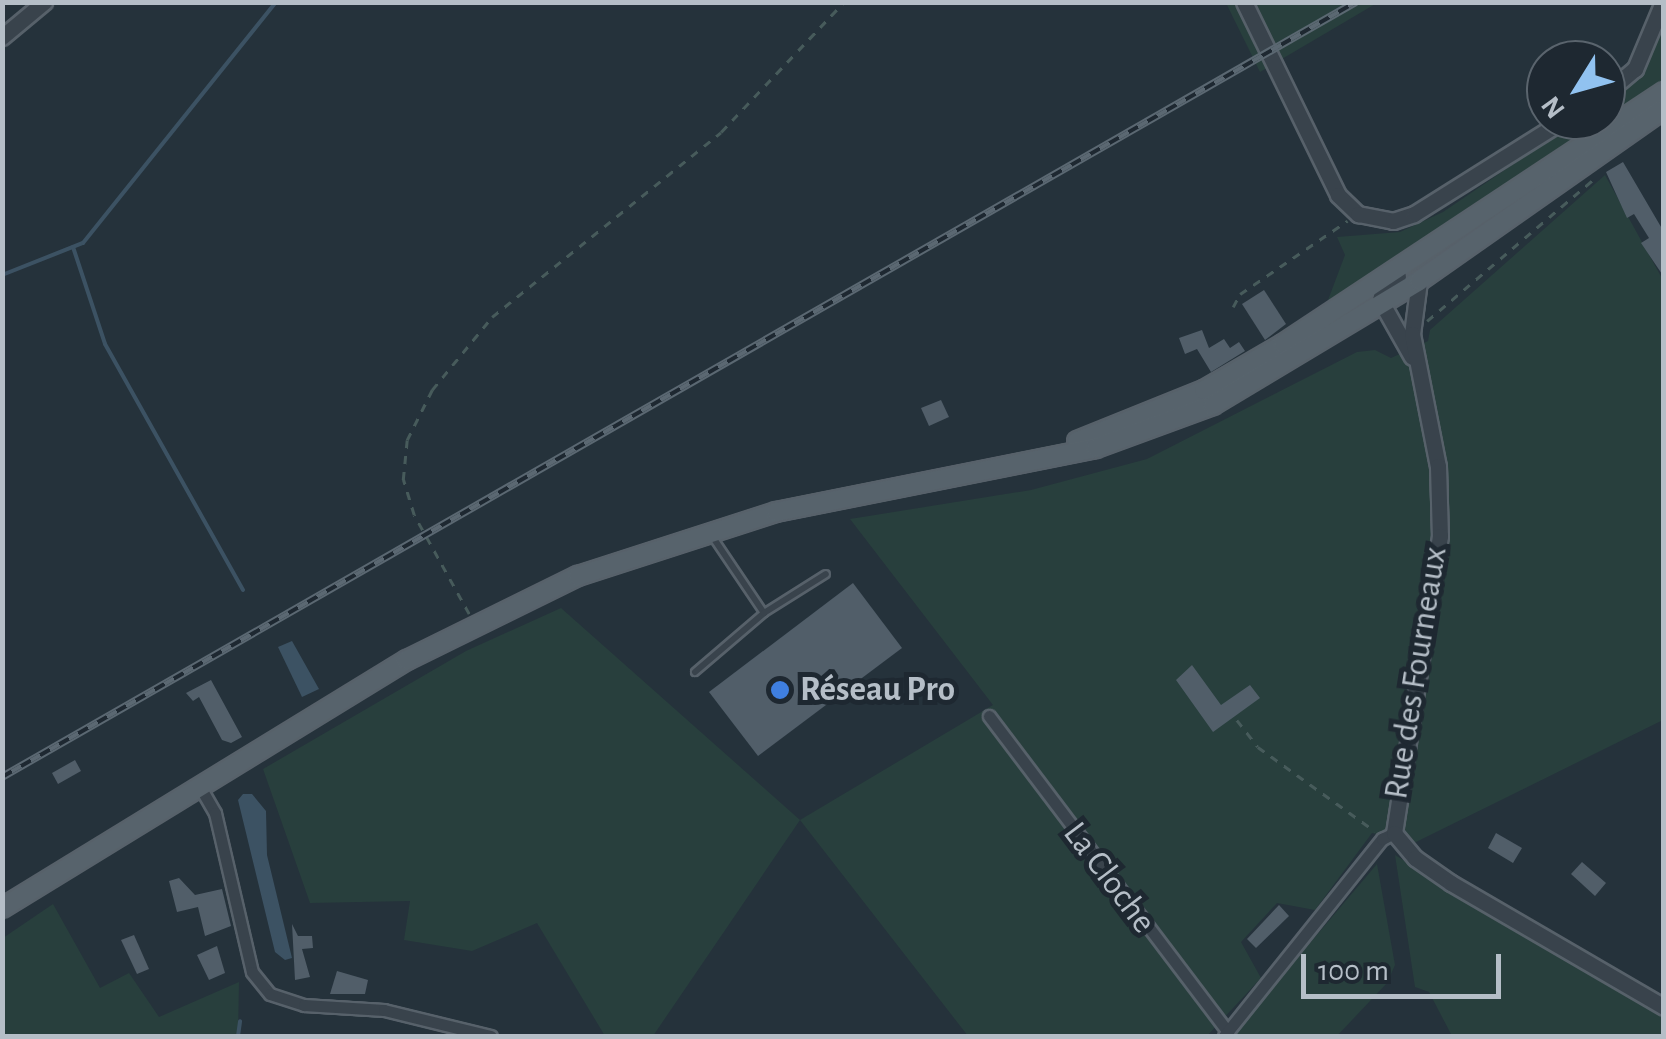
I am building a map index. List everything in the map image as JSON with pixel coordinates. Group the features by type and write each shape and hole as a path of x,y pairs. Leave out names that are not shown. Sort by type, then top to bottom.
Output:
{"main road":[{"path":"1040,456 1220,381 1664,92"},
{"path":"2,908 474,624 578,576 709,531 1040,456 1096,448 1200,411 1419,281 1664,109"}],"street":[{"path":"2,38 44,2"},
{"path":"1244,2 1338,195 1358,214 1393,221 1414,214 1532,140"},
{"path":"1626,76 1635,69 1663,2"},
{"path":"1420,372 1382,305 1387,283 1567,155"},
{"name":"Rue des Fourneaux","path":"1419,281 1412,334 1438,466 1440,536 1388,836 1450,883 1664,1006"},
{"name":"La Cloche","path":"989,716 1226,1034"},
{"path":"200,787 215,813 252,972 270,994 304,1004 384,1010 491,1036"},
{"path":"1226,1034 1388,836"}],"lane":[{"path":"709,531 764,613"},
{"path":"695,672 764,613 826,574"}],"path":[{"path":"474,624 408,499 403,459 416,418 451,362 492,316 721,132 844,2"},
{"path":"1412,334 1602,172"},
{"path":"1234,307 1240,294 1358,214"},
{"path":"1238,720 1258,748 1388,836"}],"green space":[{"path":"1226,3 1377,3 1260,72"},
{"path":"1663,29 1663,81 1626,106 1626,86 1639,75"},
{"path":"1549,140 1574,140 1325,308 1345,255 1337,237 1400,232 1443,212"},
{"path":"1605,175 1663,280 1663,720 1416,842 1372,833 1315,910 1277,903 1241,942 1261,978 1207,1036 968,1036 800,820 993,705 850,519 1031,490 1147,459 1357,352 1375,350 1391,358 1428,341 1430,330"},
{"path":"561,608 800,820 653,1036 605,1036 537,923 472,951 404,940 410,901 310,903 263,769 466,651"},
{"path":"1395,855 1663,1017 1663,1036 1452,1036 1429,992 1415,987"},
{"path":"1377,864 1395,965 1387,983 1337,1036 1231,1036"},
{"path":"53,904 100,988 129,973 159,1017 239,982 238,1036 3,1036 3,938"}],"water":[{"path":"292,641 319,689 302,697 278,647"},
{"path":"243,794 252,794 266,811 267,855 292,958 285,960 275,952 238,800"}],"building":[{"path":"1623,162 1664,232 1664,277 1641,243 1649,238 1634,214 1627,218 1606,172"},
{"path":"1264,290 1286,324 1265,340 1242,304"},
{"path":"1202,330 1209,348 1224,339 1230,348 1239,342 1245,351 1211,372 1197,349 1185,354 1179,338"},
{"path":"941,400 949,417 929,426 921,408"},
{"path":"853,583 902,648 758,756 709,692"},
{"path":"1192,665 1221,705 1250,685 1260,698 1213,732 1176,680"},
{"path":"211,680 242,737 231,743 222,740 199,697 193,701 186,693"},
{"path":"75,760 81,771 58,784 52,773"},
{"path":"1496,833 1522,848 1513,863 1488,848"},
{"path":"1582,862 1606,883 1595,896 1571,874"},
{"path":"179,878 195,895 222,889 231,926 205,936 198,907 177,912 169,881"},
{"path":"1279,905 1289,916 1256,948 1247,939"},
{"path":"292,924 298,936 312,936 313,948 302,949 310,977 295,980"},
{"path":"134,935 149,969 137,974 121,940"},
{"path":"217,946 225,973 209,980 197,955"},
{"path":"337,971 368,980 365,994 330,994"}],"waterway":[{"path":"2,275 83,243 276,2"},
{"path":"73,247 105,344 243,590"},
{"path":"238,1036 240,1021"}],"railway":[{"path":"2,777 1356,2"}],"place":[{"name":"Réseau Pro","path":"780,690"}]}
